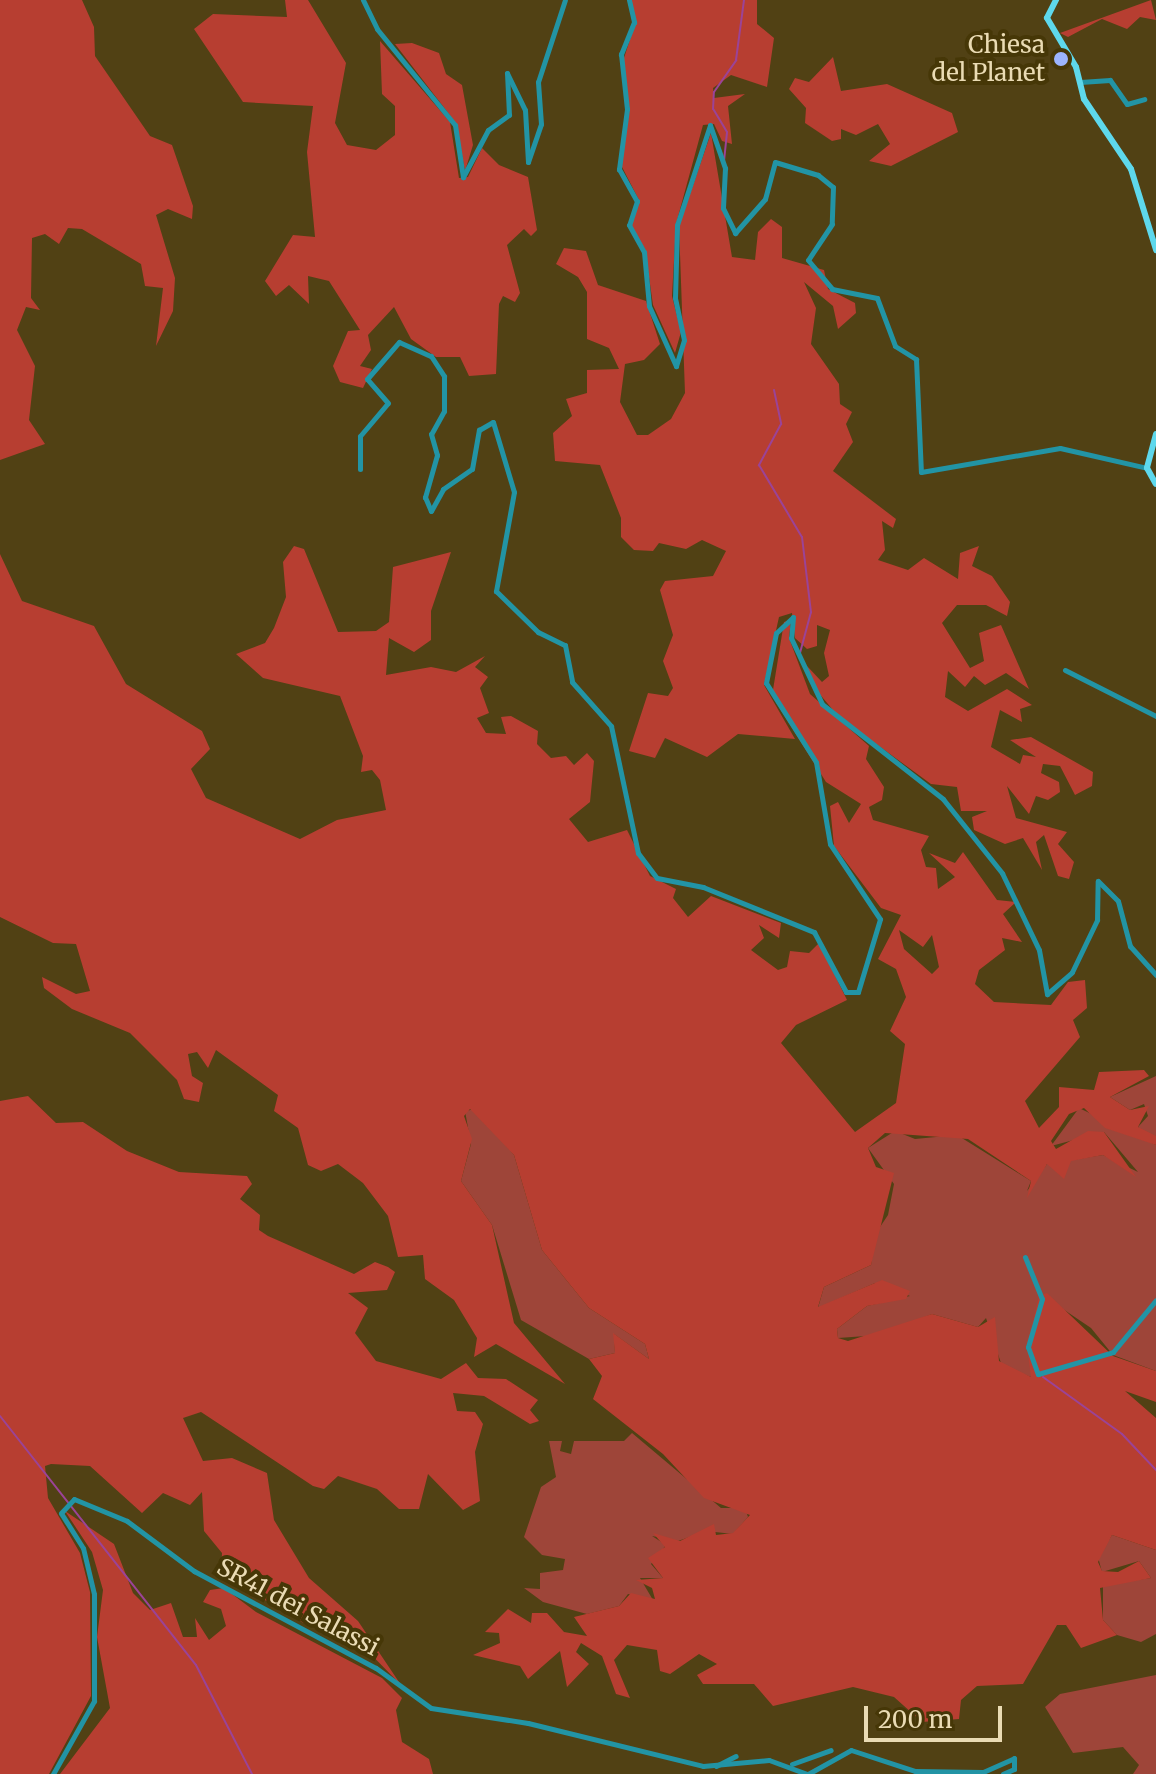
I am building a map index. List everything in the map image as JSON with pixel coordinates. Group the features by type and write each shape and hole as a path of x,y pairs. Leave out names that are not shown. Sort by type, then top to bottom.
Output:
{"main road":[{"path":"1056,0 1047,18 1080,82 1084,99 1137,181 1156,250"},
{"path":"1156,434 1147,468 1156,484"}],"street":[{"path":"363,0 377,29 455,125 463,177 488,130 509,115 507,73 525,110 528,162 541,124 538,82 565,0"},
{"path":"629,0 634,22 621,54 627,109 619,169 637,201 629,225 644,252 649,306 676,366 684,340 675,298 677,225 710,125 725,168 723,208 735,233 765,199 775,162 833,187 832,224 808,260 832,289 877,298 895,346 916,359 921,472 1060,448 1147,468"},
{"path":"1080,82 1110,80 1127,104 1144,99"},
{"path":"360,469 360,436 388,403 367,379 399,342 422,349 442,369 446,388 444,411 431,434 436,462 426,505 436,511 438,493 472,469 479,430 493,422 514,492 496,591 538,632 565,645 572,682 611,726 638,853 657,878 703,887 814,932 853,996 880,919 830,844 816,762 769,696 776,633 787,617 822,704 965,823 1026,917 1047,994 1072,972 1097,920 1098,881 1118,901 1130,946 1156,975"},
{"path":"1065,670 1156,716"},
{"path":"1025,1257 1042,1299 1028,1347 1038,1374 1113,1352 1156,1300"},
{"name":"SR41 dei Salassi","path":"53,1774 94,1701 94,1594 83,1548 61,1513 74,1499 127,1521 194,1571 376,1668 431,1708 716,1767 792,1764 831,1750"},
{"path":"792,1764 808,1774 851,1750 915,1771 983,1772 1014,1758 1014,1769 1003,1774"},
{"path":"716,1767 736,1756"}],"shaded area":[{"path":"0,0 82,0 94,27 95,56 150,136 172,145 193,206 192,219 168,209 156,215 175,278 173,311 156,346 163,288 145,286 141,264 82,229 68,228 59,244 45,234 32,238 31,298 40,310 26,307 17,330 35,366 29,420 45,444 0,460"},
{"path":"285,0 308,0 346,63 335,123 347,145 376,150 395,135 395,106 382,94 380,41 450,122 459,178 468,177 482,148 499,165 528,177 537,230 531,236 524,229 507,245 520,293 515,302 503,296 499,304 496,374 469,376 460,357 436,357 411,339 394,307 368,335 371,350 360,366 372,369 363,388 340,382 333,366 348,331 360,330 329,281 308,276 309,304 289,285 276,296 265,281 293,235 315,237 307,152 313,106 243,102 194,29 213,14 287,17"},
{"path":"631,0 757,0 757,24 774,38 767,87 731,75 713,88 714,98 745,94 728,106 732,144 722,141 714,124 703,125 676,224 672,296 681,332 675,353 653,305 645,249 631,227 639,200 621,165 629,110 623,61 636,21"},
{"path":"1151,0 1156,20 1140,17 1127,29 1102,19 1068,37 1060,33"},
{"path":"412,43 439,53 446,74 462,85 473,145 465,171 456,123 395,44"},
{"path":"833,57 841,91 887,84 952,113 958,132 891,166 869,161 890,144 878,124 856,135 841,129 841,139 832,141 805,123 806,108 789,89 795,78 809,82"},
{"path":"711,133 732,257 755,260 758,232 771,219 782,227 782,258 824,270 828,289 855,303 856,313 838,329 833,306 804,282 816,308 811,344 839,384 840,404 852,412 846,424 853,442 833,471 896,519 893,528 882,521 885,550 878,560 908,570 924,558 958,579 960,553 979,546 972,566 992,576 1010,602 1007,616 986,605 957,605 942,623 970,668 984,661 979,633 1001,625 1029,689 1006,673 985,685 974,676 965,687 948,671 945,697 968,711 1007,689 1032,705 1020,709 1022,722 1000,710 991,747 1020,764 1023,755 1036,757 1010,740 1031,737 1093,772 1092,786 1075,795 1060,766 1043,764 1041,773 1059,782 1060,792 1048,800 1036,796 1029,814 1007,786 1016,818 1067,832 1058,844 1074,862 1069,879 1058,876 1044,835 1036,842 1042,870 1023,838 1005,844 974,830 972,817 987,811 961,811 957,787 931,784 838,716 812,685 807,666 822,682 829,676 824,653 830,630 817,625 817,646 807,649 795,638 792,613 779,617 764,685 795,739 738,734 707,757 665,738 655,758 629,751 648,693 668,696 673,688 663,661 673,635 660,590 665,581 713,576 726,551 702,540 686,549 659,543 653,551 634,550 621,537 621,518 600,465 555,461 553,433 572,416 566,399 587,393 587,370 619,369 609,348 587,339 587,292 578,277 556,264 564,248 586,251 598,285 646,301 660,344 644,360 625,364 620,402 637,435 648,435 671,419 685,393 679,226"},
{"path":"294,546 304,549 338,632 376,631 389,622 393,567 451,552 431,611 431,640 414,652 389,638 386,675 431,667 456,672 485,656 475,667 488,677 480,688 489,713 477,718 486,733 506,734 501,717 511,716 538,731 537,744 551,758 566,756 574,765 587,753 594,761 590,802 569,819 588,842 627,830 650,876 676,889 673,898 688,917 711,896 781,923 779,938 759,925 764,938 751,950 778,970 787,967 790,951 809,953 819,943 847,1000 796,1025 781,1043 855,1132 896,1103 905,1044 890,1031 906,997 896,969 878,959 901,915 881,908 834,846 830,806 838,802 849,823 861,804 826,782 772,696 784,622 791,620 789,638 810,694 869,746 866,759 884,787 882,800 869,807 873,820 929,836 921,850 926,867 936,868 938,889 955,877 929,853 955,863 963,852 997,900 1016,902 1003,914 1022,942 1002,938 1005,950 979,970 975,984 994,1002 1051,1005 1068,982 1085,980 1087,1008 1073,1020 1080,1037 1025,1101 1039,1128 1059,1107 1059,1087 1094,1090 1099,1072 1144,1070 1149,1076 1110,1097 1130,1110 1149,1106 1138,1127 1156,1136 1156,1145 1105,1128 1084,1108 1069,1114 1051,1141 1056,1149 1088,1131 1104,1132 1136,1177 1103,1155 1071,1161 1064,1179 1047,1164 1027,1198 1031,1181 968,1139 885,1133 868,1148 876,1167 894,1173 871,1265 824,1287 818,1307 882,1280 910,1291 906,1299 867,1306 837,1329 838,1338 848,1341 932,1314 978,1327 995,1317 999,1361 1031,1377 1027,1347 1039,1296 1047,1293 1113,1356 1156,1371 1156,1402 1125,1391 1156,1418 1156,1550 1112,1535 1098,1562 1102,1571 1118,1572 1139,1561 1151,1578 1100,1588 1103,1620 1117,1635 1081,1648 1066,1625 1057,1625 1023,1684 977,1686 961,1700 959,1719 922,1722 894,1697 853,1687 773,1706 754,1684 703,1684 697,1675 717,1664 699,1654 670,1674 660,1671 657,1650 627,1645 614,1660 630,1698 616,1694 602,1656 581,1643 576,1652 589,1664 567,1687 560,1651 528,1679 520,1666 473,1655 500,1643 499,1633 485,1632 508,1609 531,1623 532,1613 547,1613 564,1632 587,1636 574,1617 619,1606 631,1593 655,1599 652,1588 636,1580 663,1578 648,1558 665,1547 653,1533 680,1541 714,1524 716,1535 733,1533 750,1515 704,1498 663,1454 593,1399 602,1376 589,1359 615,1353 613,1333 649,1359 645,1344 589,1308 542,1250 514,1155 470,1109 464,1116 472,1139 461,1181 492,1225 514,1323 565,1384 496,1344 474,1357 477,1338 454,1300 425,1279 423,1255 398,1257 388,1216 363,1183 338,1164 321,1171 308,1165 298,1128 274,1111 278,1095 216,1050 208,1068 197,1052 188,1054 192,1076 203,1083 199,1102 184,1099 177,1080 130,1033 72,1009 44,988 42,977 76,994 90,991 76,944 53,943 0,917 0,554 22,601 94,626 126,684 202,731 210,749 191,769 206,798 300,839 337,820 386,810 380,780 372,770 361,772 363,756 340,696 263,678 236,654 265,643 274,628 286,597 283,562","holes":["899,930 923,947 932,935 939,967 932,974 904,949"]},
{"path":"1156,1076 1156,1136 1149,1137 1138,1127 1148,1116 1144,1104 1130,1110 1110,1097"},
{"path":"28,1096 56,1123 83,1122 127,1151 179,1172 247,1176 252,1184 240,1199 260,1215 259,1230 268,1236 354,1274 375,1262 395,1272 387,1290 348,1293 368,1308 355,1333 376,1361 441,1379 466,1363 478,1378 506,1379 538,1400 530,1410 539,1421 530,1424 484,1396 453,1393 457,1411 475,1412 483,1424 475,1452 480,1501 463,1510 428,1474 419,1509 399,1509 377,1489 338,1476 324,1489 313,1486 201,1412 183,1418 203,1461 232,1458 267,1473 274,1520 309,1578 358,1621 401,1685 347,1630 307,1625 221,1574 222,1553 204,1531 202,1492 190,1505 163,1493 142,1513 90,1466 51,1464 45,1466 48,1498 80,1553 90,1592 91,1696 49,1774 0,1774 0,1101"},
{"path":"1079,1108 1156,1145 1156,1371 1113,1355 1091,1328 1057,1305 1031,1377 1002,1366 986,1318 978,1327 932,1314 880,1335 838,1338 837,1329 867,1306 910,1296 875,1283 818,1308 824,1287 871,1265 876,1233 888,1215 894,1184 868,1148 895,1131 915,1139 957,1135 1031,1181 1027,1191 1047,1164 1103,1155 1138,1172 1104,1132 1051,1146"},
{"path":"476,1109 514,1155 542,1250 589,1308 645,1344 649,1359 614,1334 615,1353 589,1359 521,1320 492,1225 461,1181 471,1144 465,1111"},
{"path":"632,1433 721,1508 745,1508 748,1517 733,1534 706,1531 678,1541 652,1536 666,1545 651,1564 663,1578 640,1578 653,1600 628,1594 619,1606 587,1614 543,1602 524,1588 540,1589 540,1573 563,1570 565,1559 542,1555 524,1537 541,1487 556,1477 549,1441 562,1441 560,1451 571,1454 574,1441 624,1441"},
{"path":"65,1511 114,1544 133,1593 150,1610 171,1603 183,1637 197,1637 195,1618 209,1640 226,1626 221,1609 203,1602 210,1590 224,1588 256,1612 382,1678 402,1698 396,1710 402,1742 429,1759 433,1774 60,1774 110,1708 97,1637 103,1590 92,1552"},
{"path":"1112,1535 1156,1550 1156,1634 1141,1642 1117,1635 1103,1620 1103,1585 1151,1578 1139,1561 1102,1572 1098,1557"},
{"path":"1156,1675 1156,1774 1133,1774 1139,1765 1123,1747 1073,1753 1045,1707 1060,1694"}],"waterway":[{"path":"724,161 727,132 713,109 714,92 736,60 744,0"},
{"path":"774,390 781,424 759,465 802,537 811,612 800,653"},
{"path":"1043,1377 1122,1434 1156,1470"},
{"path":"0,1416 196,1665 252,1774"}],"place":[{"name":"Chiesa del Planet","path":"1061,59"}]}
